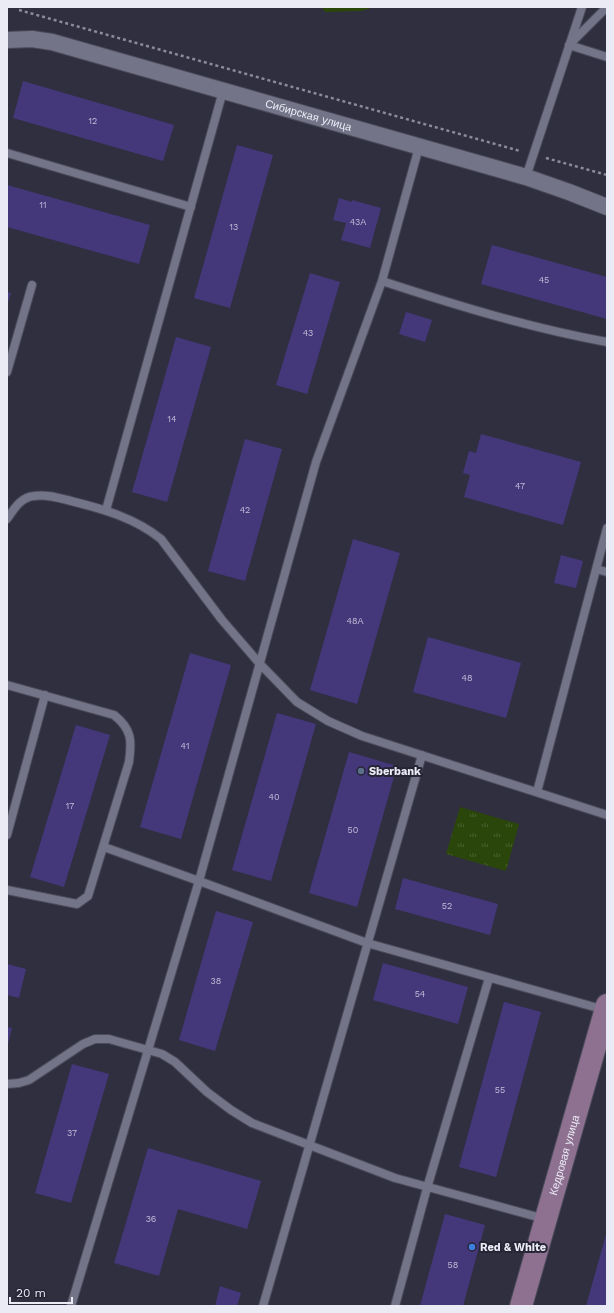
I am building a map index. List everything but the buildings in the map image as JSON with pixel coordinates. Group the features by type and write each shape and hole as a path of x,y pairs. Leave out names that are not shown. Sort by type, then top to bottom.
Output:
{"street":[{"name":"Сибирская улица","path":"7,40 32,39 52,42 526,177 607,207"},
{"name":"Кедровая улица","path":"521,1306 606,1008"}],"lane":[{"path":"526,177 582,7"},
{"path":"569,45 607,7"},
{"path":"569,45 607,57"},
{"path":"106,510 223,91"},
{"path":"71,1306 199,881 316,462 382,281 419,147"},
{"path":"7,153 190,207"},
{"path":"382,281 451,304 571,335 607,342"},
{"path":"7,372 32,285"},
{"path":"7,519 22,500 34,496 50,496 106,510 151,531 161,539 222,620 260,664 297,702 328,721 362,736 607,815"},
{"path":"537,792 607,528"},
{"path":"596,569 607,572"},
{"path":"7,685 114,715 124,723 131,747 129,762 88,896 76,904 7,890"},
{"path":"7,835 45,695"},
{"path":"263,1306 422,755"},
{"path":"104,847 367,943 489,978 606,1008"},
{"path":"395,1306 427,1188 489,978"},
{"path":"7,1084 29,1080 84,1044 95,1039 109,1039 162,1054 175,1062 207,1092 231,1110 252,1123 396,1178 427,1188 546,1220"}],"path":[{"path":"19,10 607,176"}],"green space":[{"path":"322,7 375,7 361,11 325,12"},
{"path":"460,807 519,824 506,871 446,854"}],"place":[{"name":"Sberbank","path":"361,771"},
{"name":"Red & White","path":"472,1247"}]}
